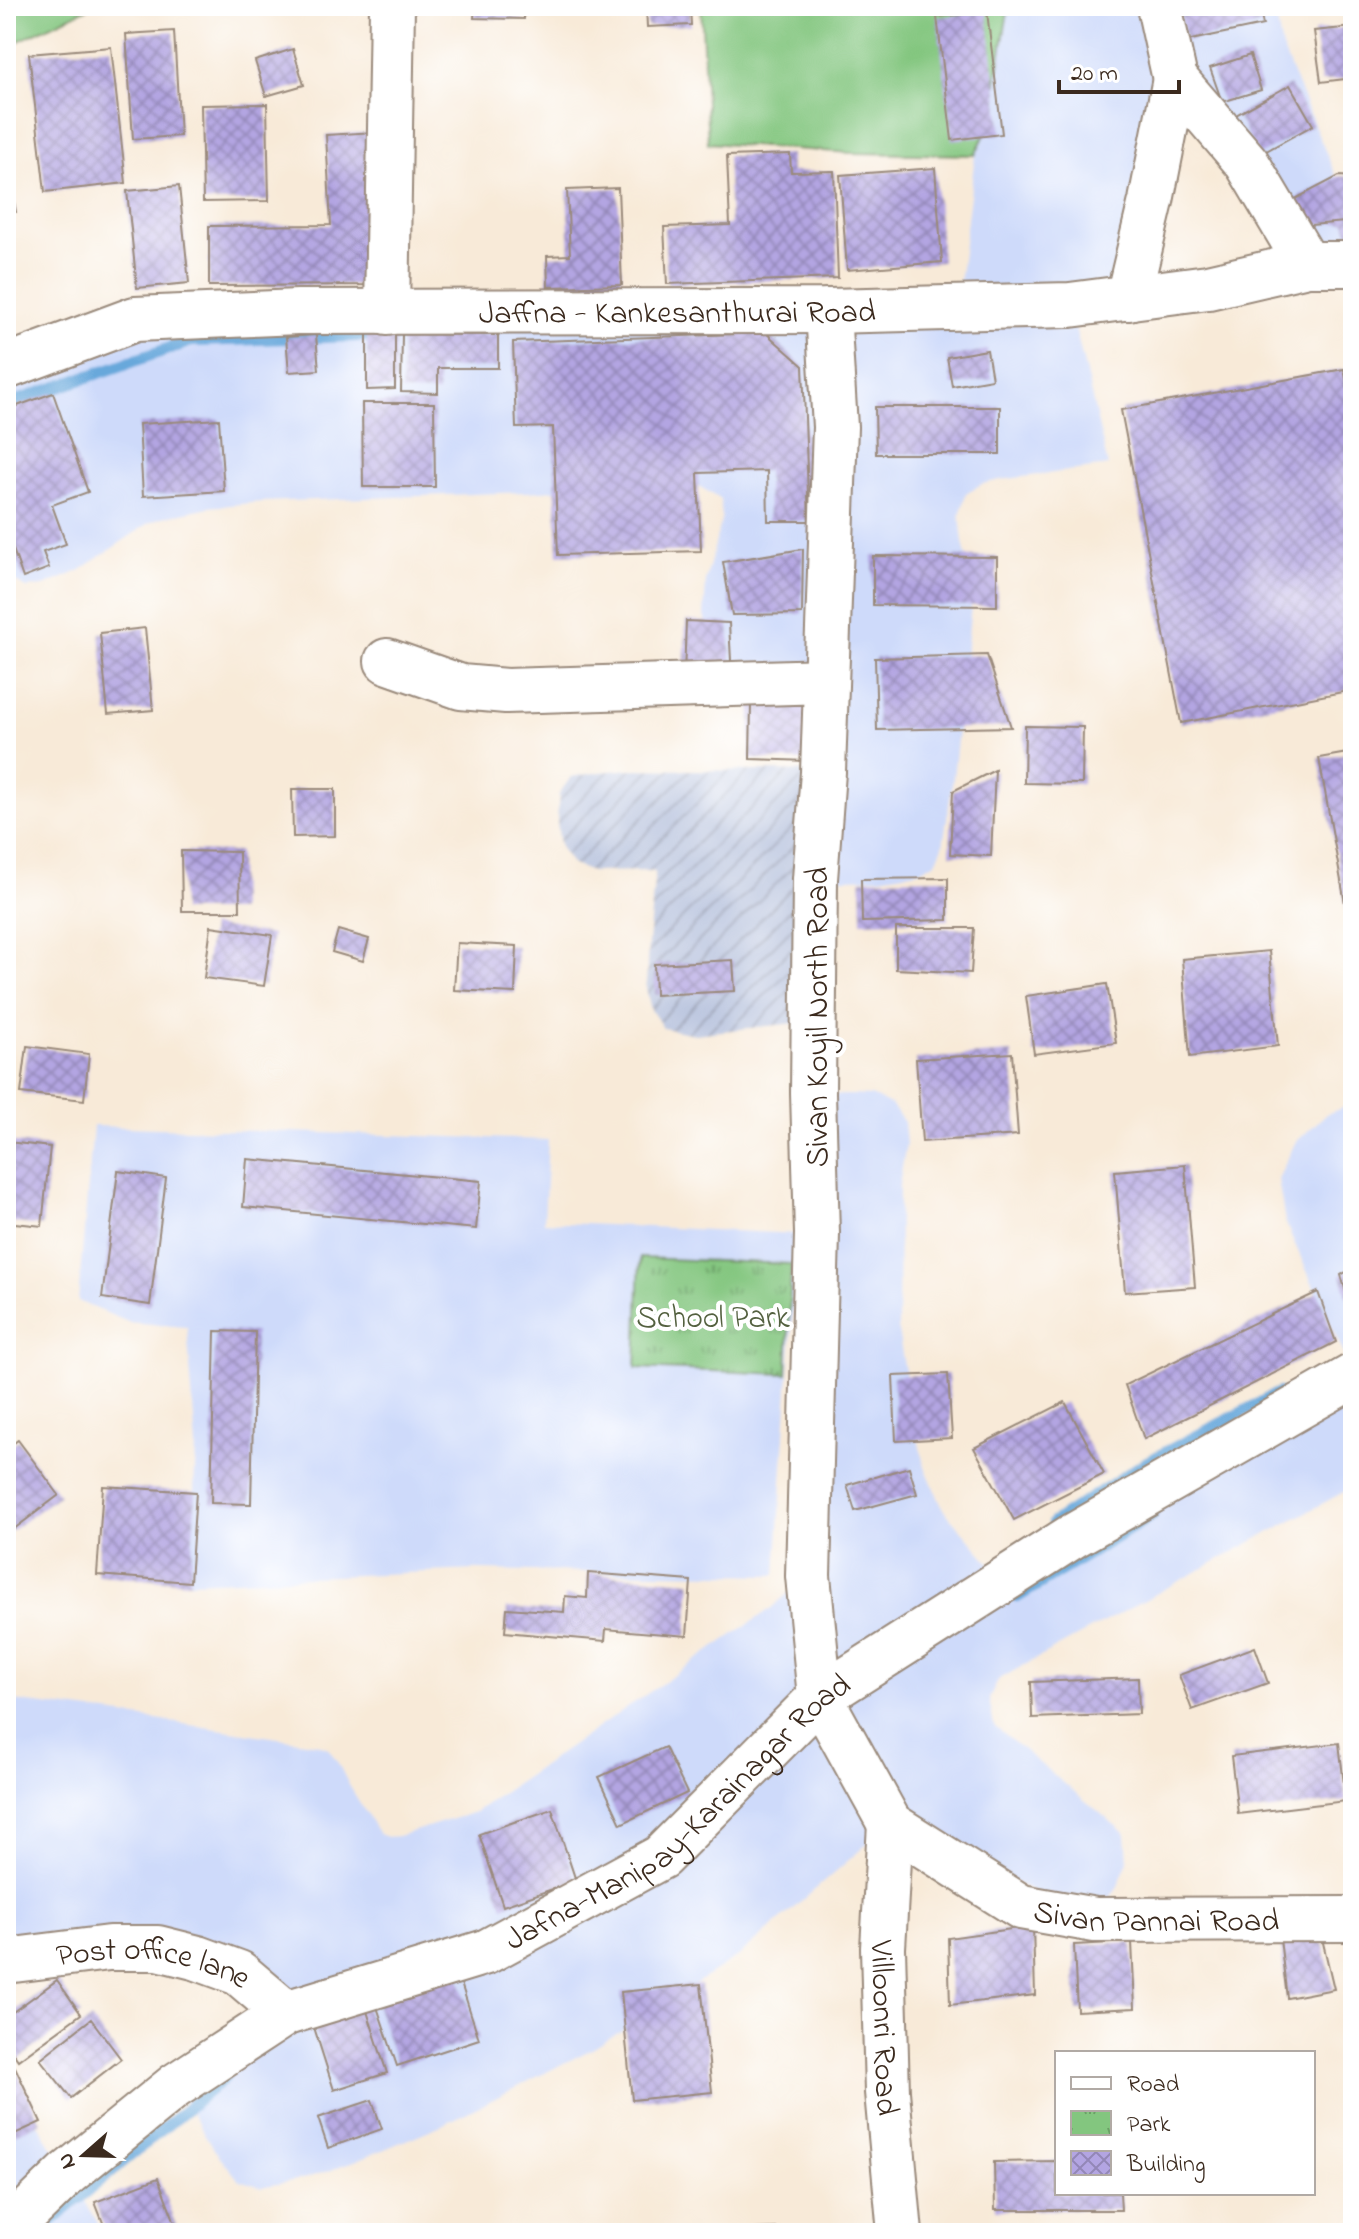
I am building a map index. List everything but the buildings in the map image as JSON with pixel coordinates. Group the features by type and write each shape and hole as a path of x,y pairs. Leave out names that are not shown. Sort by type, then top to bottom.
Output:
{"street":[{"path":"387,313 392,6"},
{"path":"1128,298 1175,79 1159,6"},
{"path":"1175,79 1247,163 1307,264"},
{"name":"Jaffna - Kankesanthurai Road","path":"6,367 135,319 285,312 829,324 1070,305 1208,287 1307,264 1353,264"},
{"name":"Sivan Koyil North Road","path":"820,1697 808,1576 817,1234 813,1093 815,879 835,427 829,324"},
{"path":"387,661 461,687 506,691 826,681"},
{"name":"Jafna-Manipay-Karainagar Road","path":"6,2233 68,2173 175,2086 286,2013 486,1952 661,1857 820,1697 1073,1536 1353,1376"},
{"name":"Sivan Pannai Road","path":"820,1697 890,1824 1021,1907 1095,1920 1353,1919"},
{"name":"Villoonri Road","path":"890,1824 883,1948 885,2034 900,2233"},
{"name":"Post office lane","path":"6,1961 109,1948 158,1948 239,1973 286,2013"}],"shaded area":[{"path":"1009,6 1274,6 1282,48 1353,217 1353,264 1307,264 1175,79 1128,298 1070,306 1108,466 1000,480 982,484 966,493 960,516 973,588 953,778 943,846 936,862 918,871 879,877 815,879 827,663 743,669 714,654 704,615 706,579 722,517 720,499 697,485 675,481 527,492 262,502 209,507 149,523 79,571 44,586 27,588 14,581 6,571 6,367 135,319 956,308 975,155 988,128"},
{"path":"630,769 823,772 814,1021 695,1034 663,1028 651,1010 646,988 655,871 591,872 573,865 560,847 557,821 559,794 571,777"},
{"path":"811,1096 871,1096 891,1105 904,1122 906,1144 899,1185 898,1331 924,1464 943,1509 1005,1580 1353,1376 1353,1487 999,1679 989,1699 994,1726 1126,1834 1128,1861 1118,1886 1095,1920 890,1824 739,1956 594,2048 444,2124 354,2162 307,2178 261,2187 238,2179 213,2148 175,2086 285,2013 239,1973 6,1961 6,1700 319,1744 328,1748 337,1761 379,1834 398,1836 475,1812 769,1610 808,1576"},
{"path":"1353,1104 1353,1374 1285,1222 1278,1179 1295,1143 1326,1114"},
{"path":"93,1126 548,1140 544,1222 798,1234 776,1575 476,1570 190,1582 196,1446 187,1327 128,1322 78,1301"},
{"path":"6,2071 68,2173 104,2233 6,2233"}],"green space":[{"path":"6,6 92,6 6,47"},
{"path":"701,6 1009,6 988,128 975,155 851,153 708,143"},
{"name":"School Park","path":"640,1258 791,1264 787,1374 636,1368"}],"waterway":[{"path":"6,405 191,341 457,333"},
{"path":"1053,1523 1145,1463 1279,1393"},
{"path":"1017,1597 1152,1515"},
{"path":"37,2233 224,2078"}]}
